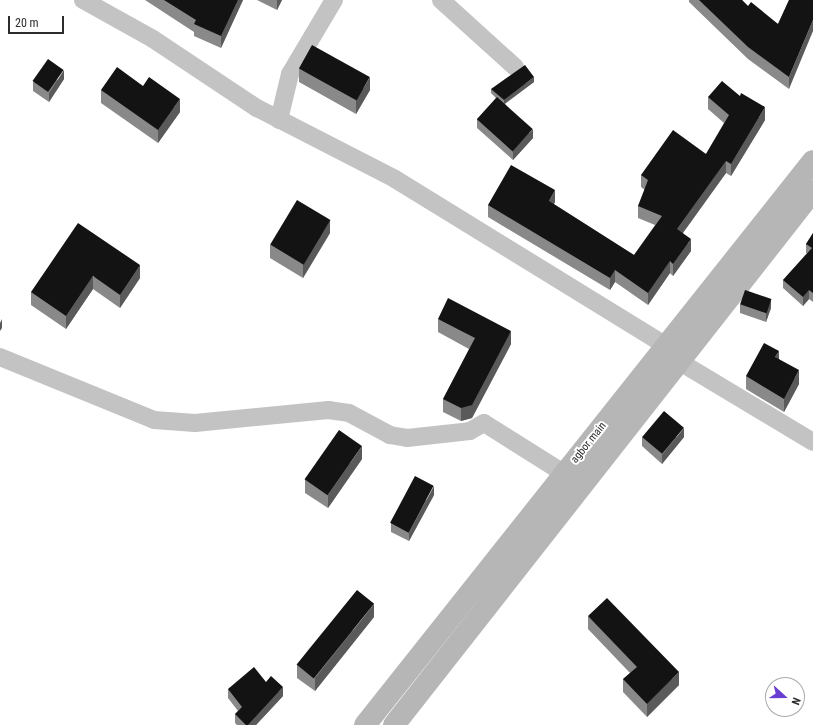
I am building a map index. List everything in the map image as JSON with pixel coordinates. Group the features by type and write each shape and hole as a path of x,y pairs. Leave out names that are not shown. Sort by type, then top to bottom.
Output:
{"main road":[{"name":"agbor main","path":"394,725 673,354 813,161"},
{"name":"agbor main","path":"365,725 565,474 673,354 813,191"}],"street":[{"path":"83,0 153,39 279,120 395,179 813,442"},
{"path":"279,120 290,74 318,32 334,0"},
{"path":"441,0 515,67"},
{"path":"0,357 154,420 195,423 328,410 349,413 390,435 407,438 470,431 484,423 565,474"}],"building":[{"path":"164,0 238,0 221,36 194,24 196,20"},
{"path":"699,0 742,0 748,6 751,2 778,24 789,0 813,0 813,20 789,77 748,47"},
{"path":"312,45 370,77 357,101 299,69"},
{"path":"48,59 64,70 48,92 33,81"},
{"path":"525,65 534,77 504,100 491,89"},
{"path":"117,67 143,86 149,77 180,99 158,130 101,90"},
{"path":"722,81 740,96 741,93 765,107 731,164 726,161 677,229 691,239 673,264 670,261 648,293 615,270 610,278 488,205 511,165 555,190 549,201 634,255 662,216 638,206 648,180 641,175 673,130 706,154 729,115 708,97"},
{"path":"497,97 533,129 513,151 477,119"},
{"path":"297,200 330,220 304,265 270,245"},
{"path":"78,223 140,265 120,295 93,276 66,316 31,292"},
{"path":"813,233 813,293 809,290 803,297 783,280 812,248 806,244"},
{"path":"745,290 771,299 767,313 740,304"},
{"path":"448,298 511,331 472,405 461,408 443,399 475,338 438,319"},
{"path":"764,343 779,351 775,357 799,370 784,399 746,376"},
{"path":"664,411 684,428 662,454 642,437"},
{"path":"339,430 362,446 328,495 305,479"},
{"path":"415,476 434,486 409,533 390,523"},
{"path":"357,590 374,604 314,678 297,665"},
{"path":"607,598 679,672 647,704 623,679 637,667 588,616"},
{"path":"254,667 266,682 271,676 283,687 248,725 246,725 235,714 242,707 228,689"}]}
